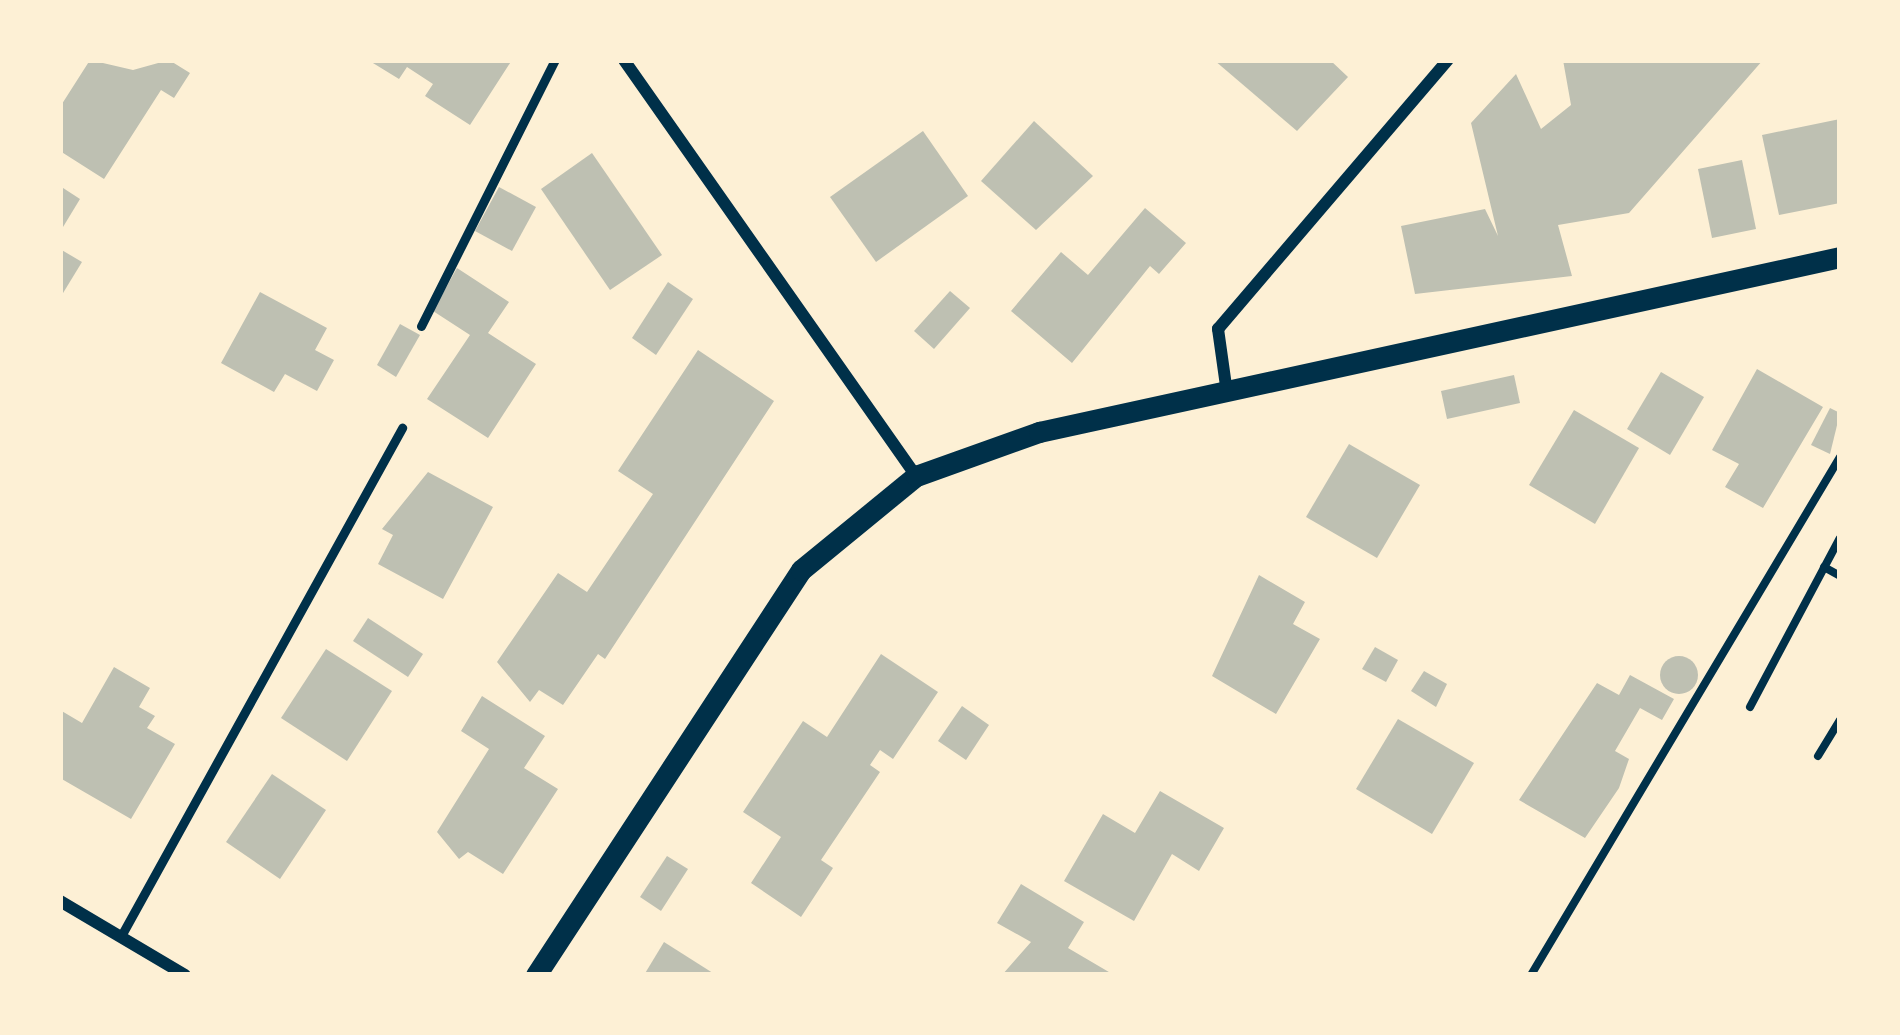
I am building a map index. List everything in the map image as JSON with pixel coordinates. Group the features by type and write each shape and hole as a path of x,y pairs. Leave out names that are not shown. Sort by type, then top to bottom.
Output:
{"street":[{"path":"624,60 916,476"},
{"path":"1227,394 1218,329 1448,60"},
{"path":"536,975 801,570 916,476 1039,432 1840,257"},
{"path":"60,901 185,975"}],"lane":[{"path":"422,326 555,60"},
{"path":"121,936 402,428"}],"path":[{"path":"1532,975 1840,457"},
{"path":"1750,706 1840,538"},
{"path":"1825,567 1840,576"},
{"path":"1818,756 1840,720"}],"building":[{"path":"90,60 133,70 169,60 190,73 174,98 161,90 104,179 60,151 60,107"},
{"path":"368,60 512,60 470,125 425,96 433,84 407,67 399,79"},
{"path":"1214,60 1330,60 1348,77 1297,131"},
{"path":"1563,60 1763,60 1629,213 1558,225 1572,276 1415,294 1401,226 1485,209 1498,236 1471,123 1516,74 1541,129 1571,105"},
{"path":"1840,119 1840,203 1779,215 1762,135"},
{"path":"1034,121 1093,176 1036,230 981,181"},
{"path":"923,131 968,196 876,262 830,197"},
{"path":"592,153 662,255 610,290 541,189"},
{"path":"1742,160 1756,229 1712,238 1698,169"},
{"path":"60,186 80,199 60,232"},
{"path":"499,187 536,207 512,251 475,231"},
{"path":"1145,208 1186,243 1159,274 1150,266 1072,363 1011,311 1061,252 1088,275"},
{"path":"60,249 82,262 60,298"},
{"path":"457,268 509,302 488,333 536,364 488,438 427,399 470,335 433,311"},
{"path":"668,282 693,299 656,355 632,338"},
{"path":"950,291 970,308 934,349 914,331"},
{"path":"260,292 327,328 315,350 334,360 317,391 285,374 274,392 221,363"},
{"path":"400,324 420,335 396,377 377,365"},
{"path":"698,350 774,401 605,659 598,654 563,705 539,690 530,702 497,662 558,573 587,592 653,494 618,471"},
{"path":"1757,369 1823,407 1763,508 1725,487 1739,464 1712,450"},
{"path":"1661,372 1704,397 1670,455 1627,429"},
{"path":"1514,375 1520,403 1447,419 1441,391"},
{"path":"1830,408 1840,413 1830,454 1811,445"},
{"path":"1574,410 1639,448 1595,524 1529,485"},
{"path":"1349,444 1420,485 1377,558 1306,517"},
{"path":"428,472 493,507 443,599 378,564 393,535 382,529"},
{"path":"1259,575 1305,602 1293,624 1320,639 1276,714 1212,676"},
{"path":"368,618 423,654 408,677 353,641"},
{"path":"1375,647 1398,660 1386,682 1362,669"},
{"path":"326,649 392,691 347,761 281,718"},
{"path":"881,654 938,692 893,759 880,750 870,765 880,772 821,860 833,868 801,917 751,883 781,837 743,812 803,721 827,737"},
{"path":"1679,656 1693,661 1698,675 1693,689 1679,694 1665,689 1660,675 1665,661"},
{"path":"114,667 150,688 139,707 155,716 147,728 175,744 131,819 60,778 60,710 82,723"},
{"path":"1424,671 1447,684 1436,707 1411,691"},
{"path":"1630,675 1674,699 1662,720 1640,708 1615,751 1629,759 1619,788 1585,838 1519,800 1597,683 1619,695"},
{"path":"482,696 545,736 524,768 558,789 503,874 468,852 459,859 437,832 489,749 461,731"},
{"path":"962,706 989,725 966,760 938,741"},
{"path":"1398,719 1474,763 1432,834 1356,789"},
{"path":"272,774 326,810 280,879 226,842"},
{"path":"1160,791 1224,828 1199,871 1172,854 1134,921 1064,881 1103,814 1135,833"},
{"path":"667,856 688,869 661,911 640,897"},
{"path":"1021,884 1084,922 1068,948 1114,975 1002,975 1031,942 997,923"},
{"path":"664,942 716,975 644,975"}]}
